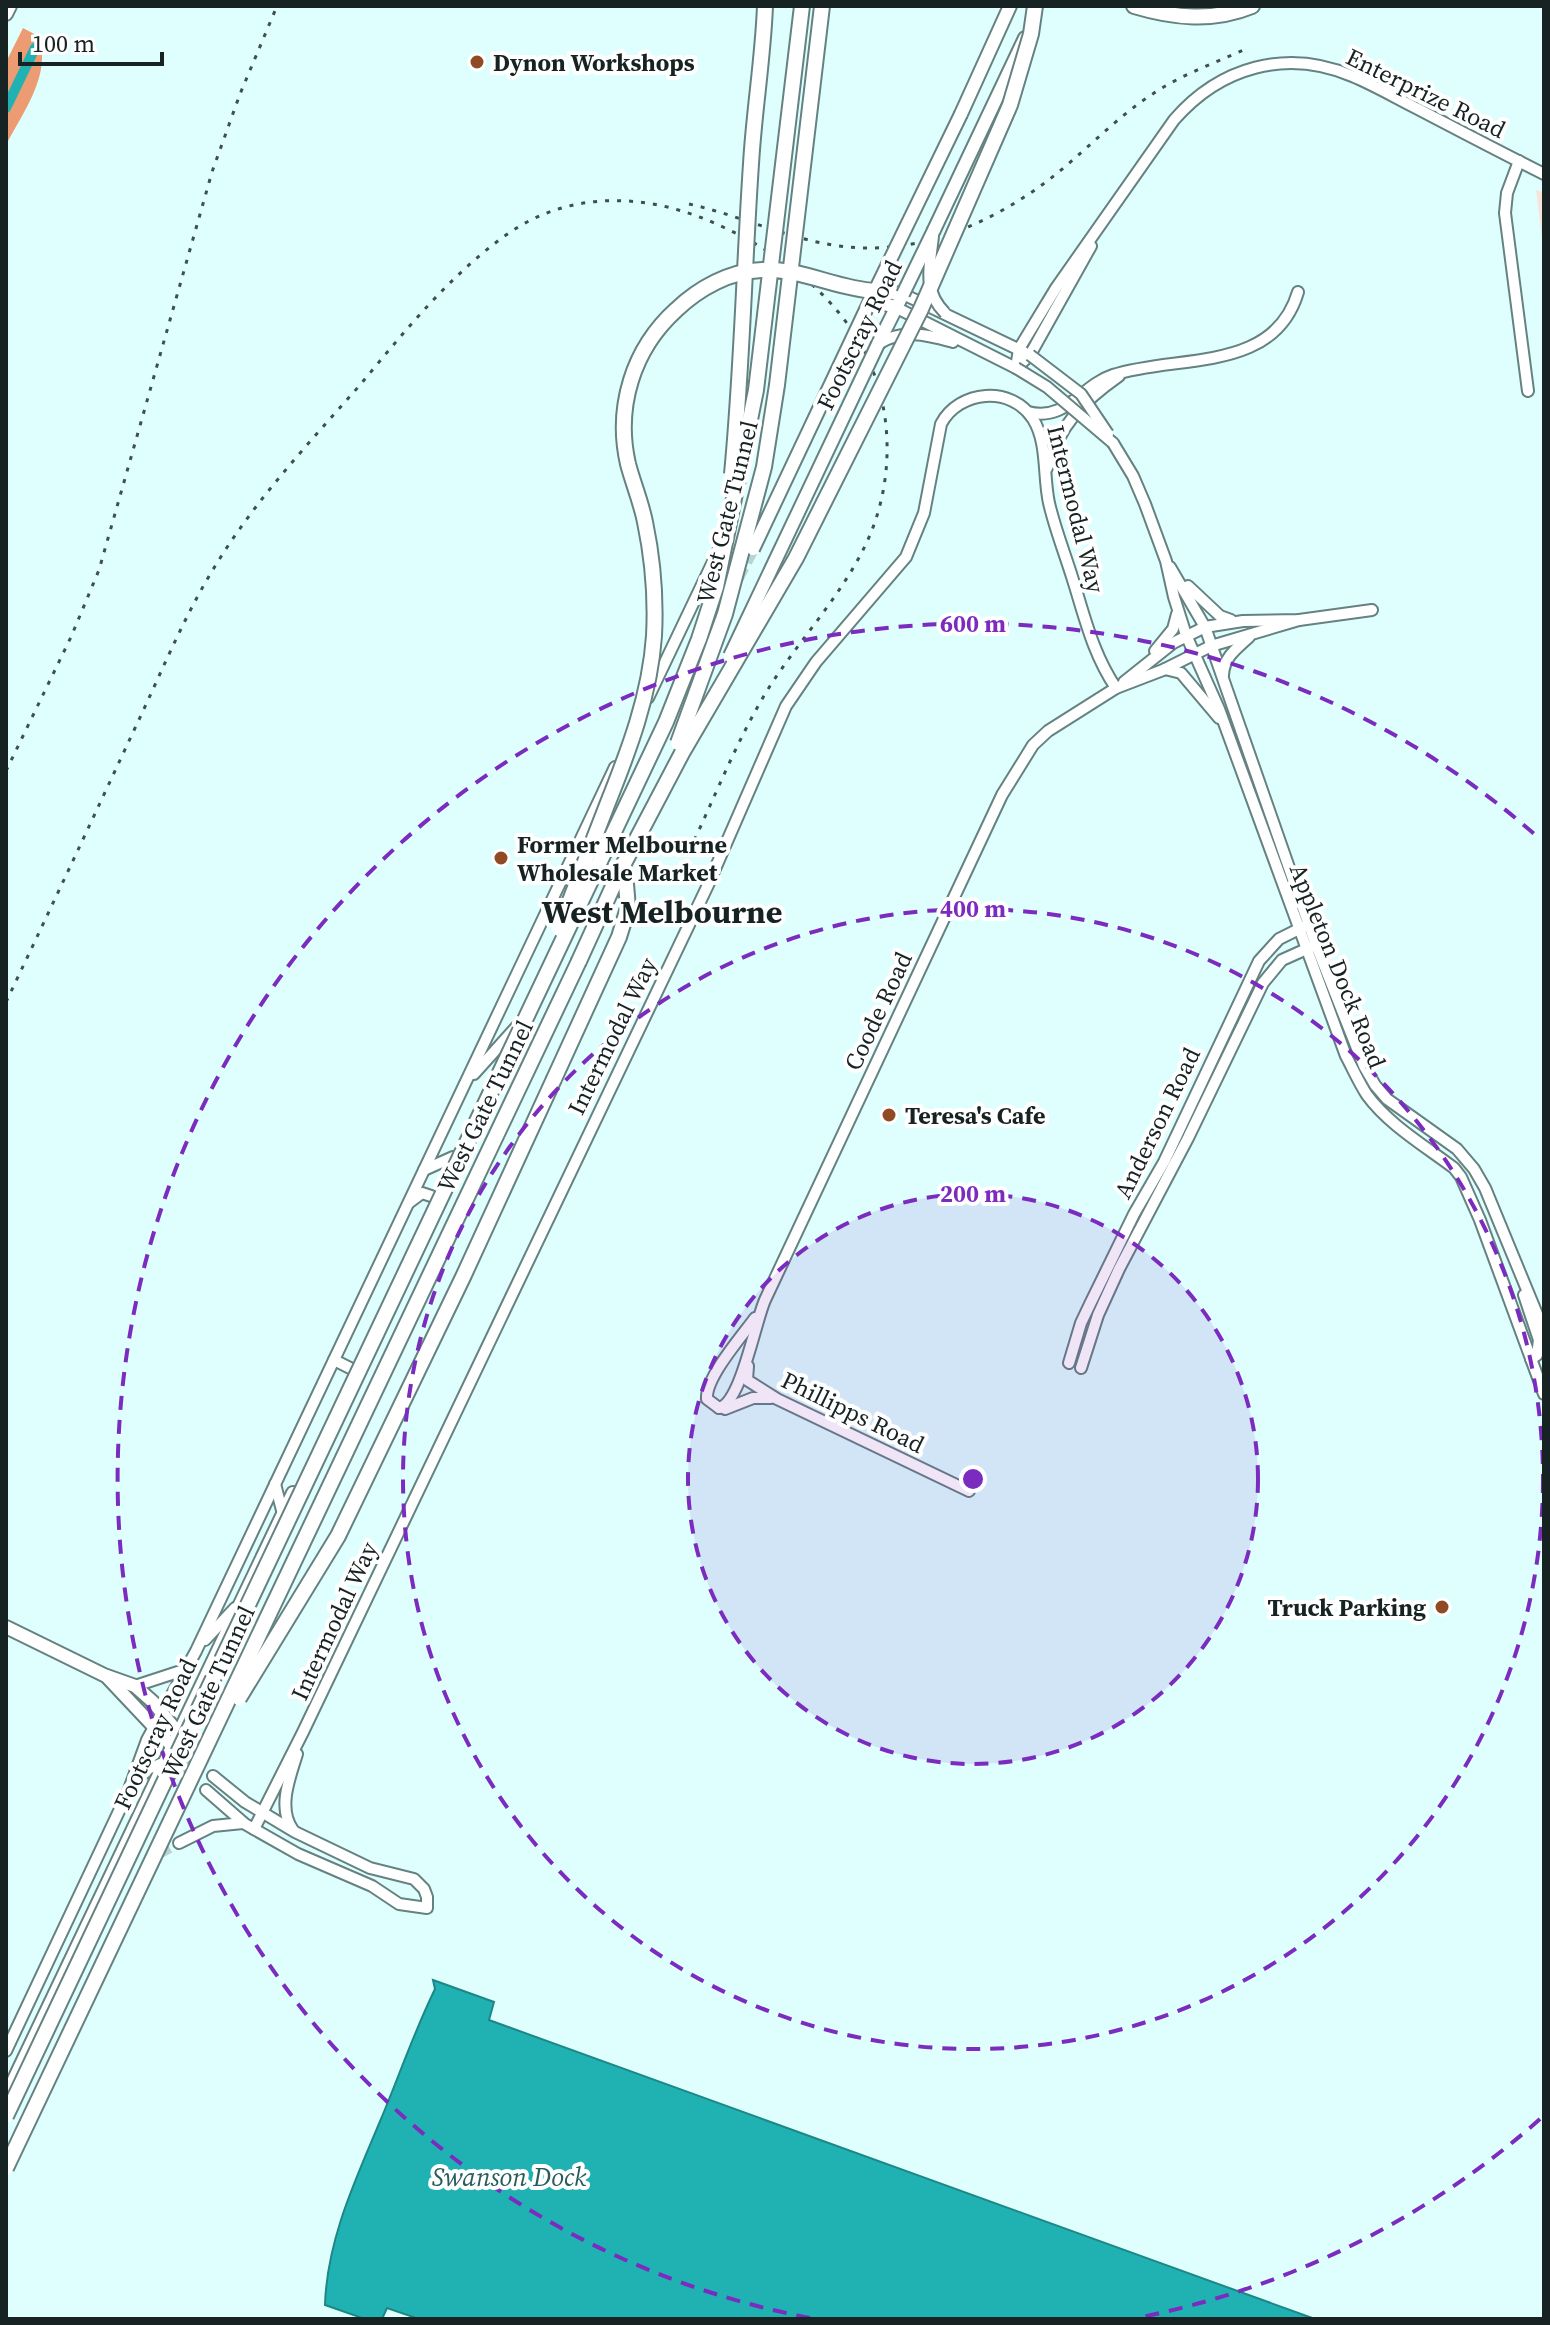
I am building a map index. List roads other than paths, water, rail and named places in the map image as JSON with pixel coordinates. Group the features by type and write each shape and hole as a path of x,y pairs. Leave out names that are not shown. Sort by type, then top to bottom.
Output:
{"highway":[{"path":"726,542 736,434 749,186 765,6"},
{"name":"West Gate Tunnel","path":"6,2116 521,1023 641,780 681,689 716,587 756,390 802,6"},
{"name":"West Gate Tunnel","path":"6,2168 623,877 685,727 725,614 764,467 777,385 822,6"},
{"path":"1137,7 1189,17 1226,14 1252,6"},
{"path":"205,1752 338,1536 463,1277 619,937 628,908 623,877 682,753 802,547 921,309 1006,117 1039,7"},
{"path":"521,1023 624,762 647,686 654,639 653,574 644,520 628,464 623,421 635,367 658,329 682,304 701,290 735,275 765,269 807,275 873,295"}],"main road":[{"path":"6,14 10,6"},
{"name":"Footscray Road","path":"753,549 1010,6"},
{"name":"Footscray Road","path":"718,683 1039,7"},
{"name":"Appleton Dock Road","path":"873,295 903,294"},
{"name":"Appleton Dock Road","path":"873,295 897,308"},
{"name":"Footscray Road","path":"8,2092 453,1157"},
{"path":"6,1627 104,1675 135,1686 163,1712 179,1733"},
{"path":"104,1675 173,1747"}],"street":[{"name":"Enterprize Road","path":"1019,349 1069,267 1182,110 1217,82 1250,67 1276,62 1310,64 1353,76 1544,174"},
{"path":"1519,161 1507,193 1505,213 1528,391"},
{"name":"Enterprize Road","path":"1016,368 1030,355 1111,209"},
{"path":"934,230 930,291 935,303 945,313"},
{"path":"1027,412 1038,415 1057,412 1098,380 1131,370 1210,360 1252,346 1289,313 1298,292"},
{"name":"Appleton Dock Road","path":"903,294 1030,355 1081,394 1095,411 1139,488 1168,563 1205,627 1309,925 1311,947 1346,1056 1366,1093 1389,1119 1454,1168 1461,1177 1544,1394"},
{"name":"Appleton Dock Road","path":"897,308 967,346 1016,368 1059,396 1113,443"},
{"path":"878,344 897,335 918,334 967,346"},
{"path":"1016,368 1019,349"},
{"path":"1045,474 1058,436 1072,416 1104,387 1131,370"},
{"name":"Intermodal Way","path":"249,1826 261,1813 303,1732 708,885 786,706 816,662 906,557 924,513 938,437 947,414 964,400 991,396 1017,404 1027,412 1039,431 1056,529 1093,648 1117,687"},
{"name":"Footscray Road","path":"6,2051 88,1880 155,1726 196,1651 737,512"},
{"path":"1168,563 1220,616 1238,622"},
{"name":"Appleton Dock Road","path":"1168,563 1176,605 1186,635 1227,730 1298,929 1311,947 1364,1066 1375,1085 1404,1112 1457,1149 1474,1169 1485,1188 1544,1331"},
{"path":"1134,673 1173,629 1176,605"},
{"name":"Coode Road","path":"762,1306 707,1389 707,1399 719,1408 725,1406 737,1387 762,1306 1008,784 1033,745 1048,731 1117,687 1186,635 1205,627 1238,622 1299,620 1372,610"},
{"name":"Coode Road","path":"1117,687 1163,670 1211,646 1299,620"},
{"path":"1224,680 1223,672 1230,655 1250,636"},
{"path":"1163,670 1173,669 1181,673 1227,730"},
{"name":"Anderson Road","path":"1069,1363 1081,1323 1134,1214 1164,1162 1259,961 1279,939 1309,925"},
{"name":"Anderson Road","path":"1081,1368 1090,1336 1119,1269 1188,1138 1263,983 1282,960 1311,947"},
{"name":"Footscray Road","path":"457,1099 473,1075 521,1023"},
{"name":"Footscray Road","path":"421,1175 429,1166 453,1157"},
{"path":"404,1210 419,1194 434,1197"},
{"path":"1510,1247 1539,1340 1537,1355 1531,1359"},
{"name":"Phillipps Road","path":"762,1306 746,1378 753,1386 969,1491"},
{"path":"334,1360 352,1369"},
{"path":"719,1408 728,1409 753,1398 777,1399"},
{"path":"275,1484 283,1514"},
{"name":"Footscray Road","path":"196,1651 243,1597"},
{"path":"135,1686 187,1669"},
{"name":"Intermodal Way","path":"295,1832 287,1818 286,1801 303,1732"},
{"path":"128,1792 143,1773 166,1762"},
{"path":"206,1790 249,1826 298,1854 372,1886 399,1904 427,1908 424,1889 414,1879 370,1868 295,1832 261,1813 223,1787 213,1776"},
{"path":"179,1843 225,1823 249,1826"},
{"path":"88,1880 106,1889"},
{"path":"16,2030 33,2040"}],"water":[{"name":"Swanson Dock","path":"433,1980 494,2002 489,2020 1315,2319 419,2319 387,2308 382,2319 365,2319 325,2305 331,2257 344,2210 435,1989"}],"waterway":[{"path":"6,108 35,48"}],"tunnel":[{"path":"738,578 753,549"},
{"path":"691,675 715,627"},
{"path":"179,1734 204,1766"},
{"path":"173,1747 197,1780"},
{"path":"161,1853 179,1843"}],"railway":[{"path":"6,771 71,637 99,570 212,172 277,6"},
{"path":"689,204 828,244 875,248 927,241 1001,211 1046,182 1154,93 1188,74 1248,48"},
{"path":"6,1002 184,622 205,582 249,516 411,325 465,268 506,235 531,220 585,203 641,202 668,207 723,227 786,264 814,286 838,311 858,339 873,370 883,405 887,442 885,481 880,507 866,544 833,599 758,705 690,849"}],"place":[{"name":"Dynon Workshops","path":"477,62"},
{"name":"Former Melbourne Wholesale Market","path":"501,858"},
{"name":"Teresa's Cafe","path":"889,1115"},
{"name":"Truck Parking","path":"1442,1607"}],"district":[{"name":"West Melbourne","path":"662,912"}]}
